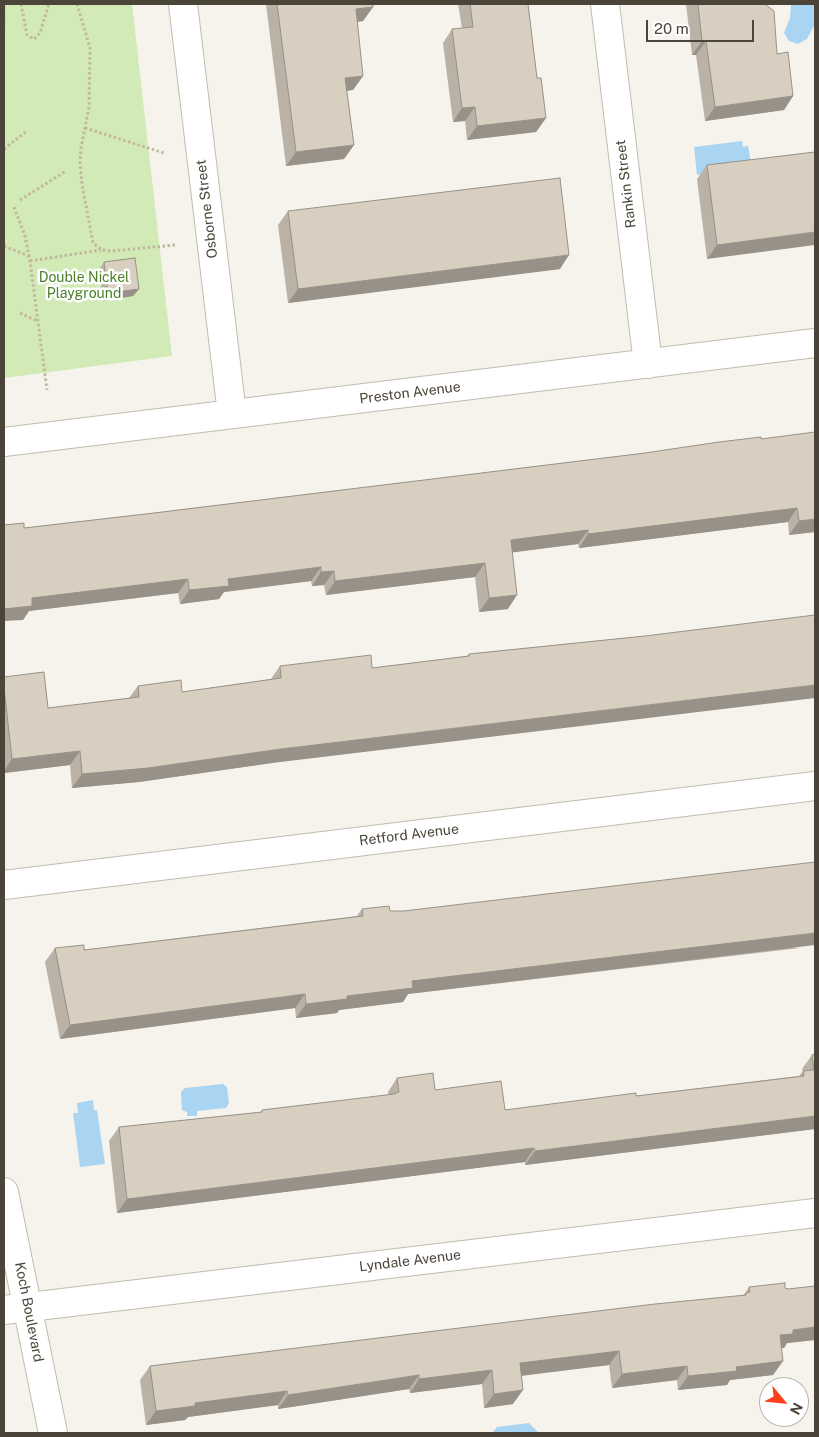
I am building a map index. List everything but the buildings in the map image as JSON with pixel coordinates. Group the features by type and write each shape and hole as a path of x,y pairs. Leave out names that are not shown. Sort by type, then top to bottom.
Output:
{"street":[{"name":"Osborne Street","path":"183,4 232,414"},
{"name":"Rankin Street","path":"605,4 648,364"},
{"name":"Preston Avenue","path":"4,442 815,343"},
{"name":"Retford Avenue","path":"4,885 815,786"},
{"name":"Koch Boulevard","path":"4,1192 16,1308 53,1433"},
{"name":"Lyndale Avenue","path":"16,1308 815,1213"}],"path":[{"path":"4,4 4,30"},
{"path":"21,4 27,35 34,39 40,33 49,4"},
{"path":"76,4 90,48 91,83 81,148 82,184 91,236 93,242 102,250"},
{"path":"85,128 164,153"},
{"path":"4,148 27,131"},
{"path":"20,200 66,171"},
{"path":"14,207 26,236 47,390"},
{"path":"30,261 102,250 175,245"},
{"path":"4,246 29,256"},
{"path":"20,313 38,321"}],"green space":[{"name":"Double Nickel Playground","path":"4,4 132,4 172,356 4,378"}],"water":[{"path":"791,4 814,4 815,8 815,24 807,39 798,44 789,41 784,33 790,18"},
{"path":"742,141 743,147 748,146 751,163 745,168 697,175 694,147"},
{"path":"223,1084 227,1087 229,1103 226,1108 197,1111 197,1116 187,1116 187,1112 182,1110 181,1092 185,1088"},
{"path":"93,1100 94,1110 97,1110 105,1164 80,1167 73,1113 78,1113 77,1103"},
{"path":"529,1423 539,1433 492,1433 497,1427"}]}
